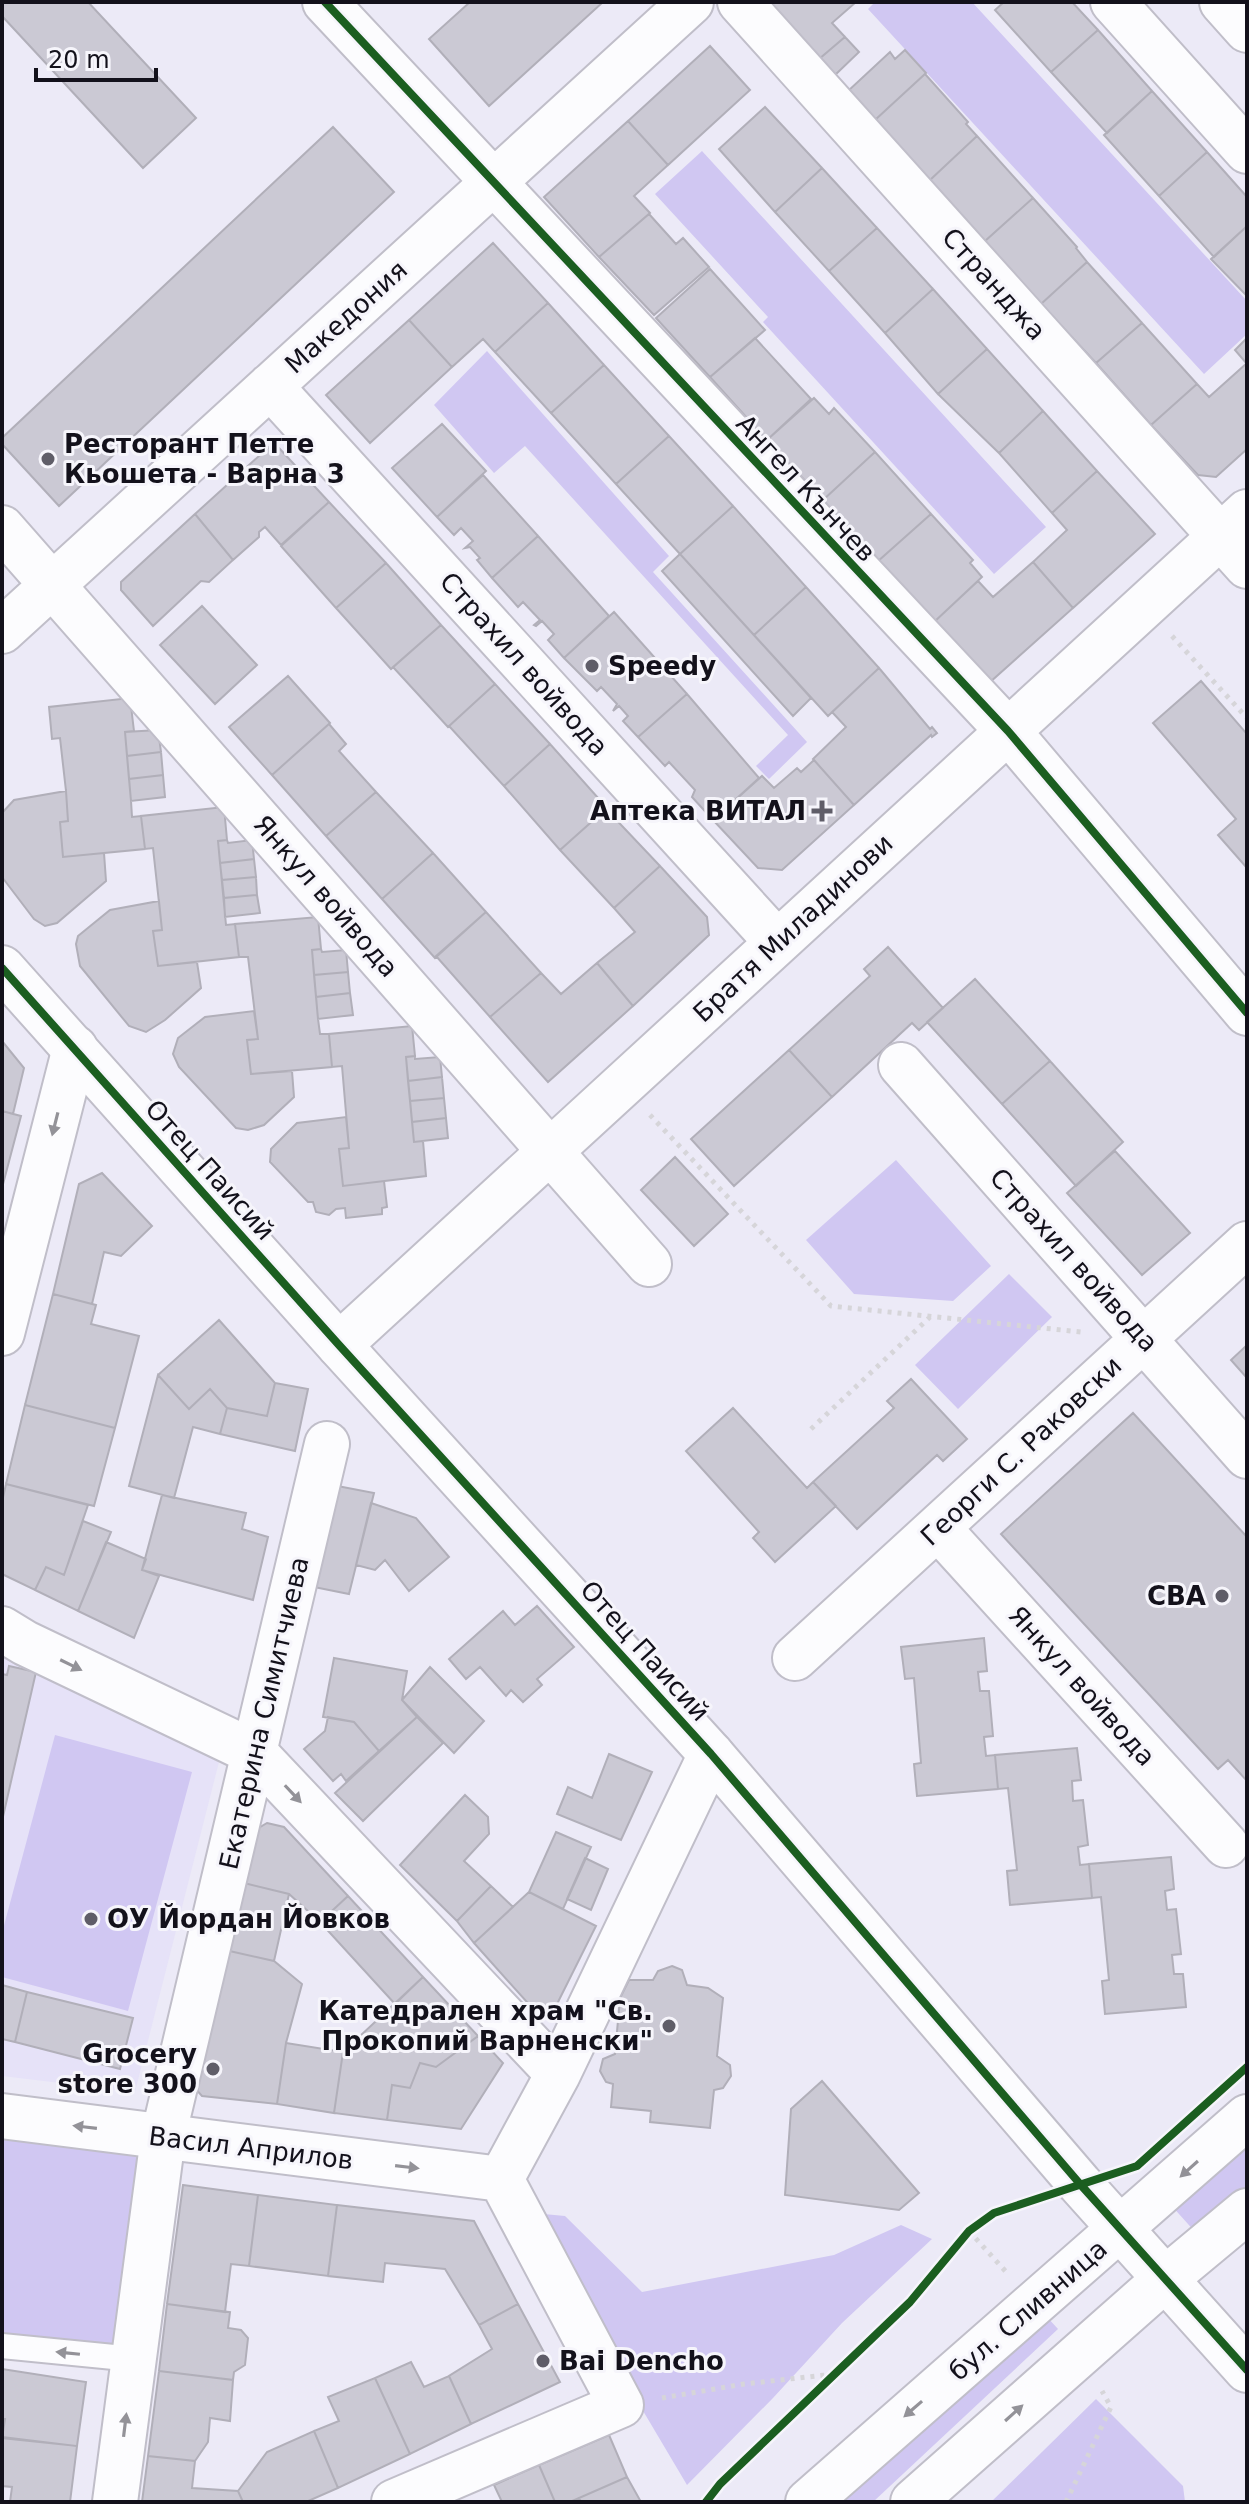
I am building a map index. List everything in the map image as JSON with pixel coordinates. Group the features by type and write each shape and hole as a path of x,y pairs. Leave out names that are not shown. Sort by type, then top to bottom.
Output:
{"street":[{"name":"Ангел Кънчев","path":"325,2 492,184 1008,731 1247,1013"},
{"name":"Македония","path":"2,631 691,2"},
{"name":"Странджа","path":"740,2 1238,538"},
{"path":"1113,2 1247,151"},
{"path":"1222,2 1247,30"},
{"name":"Страхил войвода","path":"270,386 777,942"},
{"name":"Янкул войвода","path":"2,528 649,1264"},
{"name":"Братя Миладинови","path":"339,1345 1145,605 1238,538"},
{"name":"Отец Паисий","path":"2,968 711,1754 1164,2280 1247,2370"},
{"path":"2,1333 75,1048"},
{"name":"Страхил войвода","path":"901,1065 1247,1456"},
{"name":"Георги С. Раковски","path":"795,1658 1247,1244"},
{"name":"Екатерина Симитчиева","path":"115,2502 163,2137 327,1444"},
{"name":"Янкул войвода","path":"938,1528 1237,1835"},
{"path":"2,1629 25,1643 255,1753 558,2074"},
{"name":"Отец Паисий","path":"501,2179 558,2074 711,1754"},
{"name":"Васил Априлов","path":"2,2116 501,2179"},
{"name":"бул. Сливница","path":"808,2502 1247,2117"},
{"path":"394,2502 621,2405 501,2179"},
{"path":"913,2502 1164,2280 1247,2211"}],"lane":[{"path":"2,2346 134,2359"}],"path":[{"path":"1145,605 1247,718"},
{"path":"622,1086 831,1306 1143,1339"},
{"path":"811,1429 931,1316"},
{"path":"959,2243 981,2222"},
{"path":"969,2231 1035,2304"},
{"path":"824,2385 846,2364"},
{"path":"621,2405 744,2384 835,2374"},
{"path":"1066,2502 1111,2407"}],"shaded area":[{"path":"875,2 972,2 1247,301 1247,334 1204,374 868,9"},
{"path":"702,151 1046,527 994,574 763,322 768,317 655,194"},
{"path":"487,351 669,556 653,572 807,742 769,779 756,766 788,735 525,446 494,473 434,405"},
{"path":"896,1160 991,1266 953,1301 854,1294 806,1240"},
{"path":"1009,1274 1052,1317 958,1409 915,1365"},
{"name":"ОУ Йордан Йовков","path":"2,1652 219,1762 135,2092 2,2076"},
{"path":"55,1735 192,1772 128,2011 2,1977 2,1933"},
{"path":"1247,2117 1247,2208 1206,2244 1161,2194"},
{"path":"2,2138 147,2156 124,2349 2,2334"},
{"path":"533,2213 565,2216 642,2292 834,2255 901,2225 932,2239 842,2323 687,2485"},
{"path":"1035,2304 1058,2329 873,2502 825,2502"},
{"path":"1096,2399 1183,2486 1185,2502 991,2502"}],"building":[{"path":"2,2 88,2 196,118 143,168 2,16"},
{"path":"470,2 603,2 489,106 429,39"},
{"path":"766,2 856,2 832,23 845,37 819,59"},
{"path":"1004,2 1072,2 1098,30 1051,72 995,10"},
{"path":"1098,30 1152,91 1107,133 1051,72"},
{"path":"845,37 859,52 834,76 819,59"},
{"path":"710,46 750,90 668,165 628,121"},
{"path":"905,50 926,73 875,120 848,91 890,52 895,59"},
{"path":"925,74 977,136 930,180 875,120"},
{"path":"1152,91 1207,152 1159,196 1104,135"},
{"path":"765,107 822,168 775,212 719,149"},
{"path":"628,121 668,165 634,196 650,213 599,257 544,197"},
{"path":"333,127 394,192 59,506 2,444 2,438"},
{"path":"977,136 1033,198 985,241 930,180"},
{"path":"1207,152 1247,197 1247,226 1214,257 1159,196"},
{"path":"822,168 877,228 829,271 775,212"},
{"path":"1033,198 1087,262 1041,304 985,241"},
{"path":"649,214 676,244 683,238 709,267 654,315 599,257"},
{"path":"1247,226 1247,296 1211,259"},
{"path":"877,228 933,289 885,333 829,271"},
{"path":"493,243 548,303 495,352 483,339 452,367 409,320"},
{"path":"1087,262 1142,323 1096,363 1041,304"},
{"path":"710,269 765,330 710,377 656,318"},
{"path":"933,289 987,349 938,394 885,333"},
{"path":"548,303 604,365 551,413 495,352"},
{"path":"409,320 452,367 370,443 326,395"},
{"path":"1142,323 1197,384 1151,425 1096,363"},
{"path":"755,338 811,399 767,440 710,377"},
{"path":"1247,338 1247,364 1235,350"},
{"path":"987,349 1043,411 999,453 938,394"},
{"path":"1247,363 1247,449 1216,477 1198,475 1151,425 1197,384 1209,397"},
{"path":"604,365 669,436 616,484 551,413"},
{"path":"814,398 829,414 834,408 875,452 823,500 767,440"},
{"path":"1043,411 1097,471 1052,513 999,453"},
{"path":"442,424 486,471 437,517 392,468"},
{"path":"669,436 733,506 680,554 616,484"},
{"path":"270,446 279,448 329,502 281,545 265,527 259,532 259,537 233,560 195,514"},
{"path":"875,452 931,514 877,562 823,500"},
{"path":"1097,471 1155,534 1073,608 1033,562 1067,530 1052,513"},
{"path":"483,475 538,536 492,578 477,560 480,558 470,547 465,548 473,541 461,528 454,535 437,517"},
{"path":"329,502 386,563 336,608 281,546"},
{"path":"733,506 806,587 754,635 680,554"},
{"path":"195,514 233,560 209,582 201,581 153,626 121,590 121,582"},
{"path":"931,514 973,560 970,563 982,577 933,623 877,562"},
{"path":"538,536 609,616 564,658 548,640 554,634 542,621 534,625 540,620 523,602 518,607 492,578"},
{"path":"680,554 811,698 793,716 662,571"},
{"path":"1033,562 1073,608 989,683 933,623 978,581 993,597"},
{"path":"386,563 441,625 391,669 336,608"},
{"path":"806,587 879,668 828,716 754,635"},
{"path":"202,606 257,665 215,704 160,645"},
{"path":"614,612 687,694 638,737 623,721 628,716 619,706 613,711 617,704 601,687 597,691 564,658"},
{"path":"441,625 495,684 448,727 393,667"},
{"path":"879,668 930,729 932,727 937,733 931,735 854,805 813,759 846,727 832,712"},
{"path":"288,676 330,723 272,775 229,727"},
{"path":"1201,681 1247,734 1247,868 1218,835 1236,819 1153,723"},
{"path":"495,684 550,744 504,786 449,726"},
{"path":"687,694 759,778 713,820 692,797 695,790 669,762 665,766 638,737"},
{"path":"130,698 134,731 125,732 132,817 141,816 145,849 63,857 60,822 68,821 66,791 60,738 52,739 49,707"},
{"path":"329,724 346,744 339,751 376,792 326,836 272,775"},
{"path":"158,730 161,752 127,756 125,732"},
{"path":"550,744 607,808 560,850 504,786"},
{"path":"161,752 163,775 129,779 127,756"},
{"path":"814,760 854,805 782,870 758,868 713,820 762,776 774,788 797,768 801,772"},
{"path":"163,775 165,797 131,801 129,779"},
{"path":"66,791 68,821 60,822 63,857 104,853 106,881 57,923 45,926 34,919 2,877 2,813 14,800"},
{"path":"376,792 433,853 382,899 326,836"},
{"path":"224,807 227,840 218,841 226,925 235,924 239,957 158,966 153,931 162,930 153,848 145,849 141,816"},
{"path":"606,809 660,866 614,908 560,850"},
{"path":"227,840 228,843 252,840 254,859 220,863 218,841"},
{"path":"433,853 486,912 435,958 382,899"},
{"path":"254,859 256,877 222,880 220,863"},
{"path":"660,866 707,917 709,935 633,1006 597,963 635,932 614,908"},
{"path":"256,877 257,895 224,898 222,880"},
{"path":"257,895 260,913 225,917 224,898"},
{"path":"159,901 162,930 153,931 158,966 197,962 201,988 165,1020 146,1032 129,1026 80,966 76,944 78,936 110,910"},
{"path":"486,912 541,973 490,1017 436,956"},
{"path":"318,917 321,949 312,950 318,1019 320,1034 329,1034 332,1067 251,1074 247,1040 258,1039 248,957 239,957 235,924"},
{"path":"888,947 943,1008 919,1030 912,1023 832,1097 789,1050 870,976 864,969"},
{"path":"321,949 322,952 346,950 348,972 314,975 312,950"},
{"path":"597,963 633,1006 548,1082 490,1017 541,973 561,994"},
{"path":"348,972 350,993 316,997 314,975"},
{"path":"975,979 1050,1061 1002,1104 927,1022"},
{"path":"350,993 353,1015 318,1019 316,997"},
{"path":"254,1011 258,1039 247,1040 251,1074 292,1071 294,1097 264,1125 248,1130 236,1128 179,1067 173,1054 178,1038 205,1017"},
{"path":"412,1026 415,1056 406,1057 414,1142 423,1141 426,1176 343,1186 339,1149 349,1148 342,1066 332,1067 329,1034"},
{"path":"2,1041 24,1068 13,1114 2,1111"},
{"path":"789,1050 832,1097 734,1186 691,1139"},
{"path":"415,1056 415,1059 440,1057 442,1077 408,1081 406,1057"},
{"path":"1050,1061 1123,1142 1076,1186 1002,1104"},
{"path":"442,1077 444,1098 410,1101 408,1081"},
{"path":"444,1098 446,1118 412,1122 410,1101"},
{"path":"2,1111 21,1116 2,1188"},
{"path":"346,1117 349,1148 339,1149 343,1186 384,1181 387,1207 382,1208 382,1214 346,1218 345,1208 336,1209 329,1215 316,1212 313,1202 308,1202 270,1162 271,1149 297,1123"},
{"path":"446,1118 448,1138 414,1142 412,1122"},
{"path":"1115,1151 1190,1233 1142,1275 1067,1193"},
{"path":"675,1157 728,1214 694,1246 641,1190"},
{"path":"102,1173 152,1226 121,1256 104,1252 92,1304 53,1294 79,1184"},
{"path":"53,1294 96,1305 91,1324 139,1336 115,1428 25,1405"},
{"path":"219,1320 275,1383 267,1416 227,1408 210,1389 189,1409 158,1375"},
{"path":"1247,1345 1247,1378 1231,1360"},
{"path":"158,1375 189,1409 210,1389 227,1408 220,1434 193,1427 174,1498 129,1486"},
{"path":"911,1379 967,1439 943,1461 937,1455 857,1529 813,1482 894,1408 887,1401"},
{"path":"275,1383 308,1389 295,1451 220,1434 227,1408 267,1416"},
{"path":"25,1405 115,1428 94,1506 6,1484"},
{"path":"733,1408 807,1488 813,1482 836,1506 775,1562 753,1538 759,1532 686,1451"},
{"path":"1133,1413 1247,1537 1247,1781 1228,1760 1218,1769 1001,1534"},
{"path":"6,1484 88,1505 64,1575 46,1567 35,1590 2,1574 2,1502"},
{"path":"327,1484 374,1493 349,1594 304,1585"},
{"path":"162,1495 246,1513 242,1529 268,1537 253,1600 142,1570"},
{"path":"371,1503 416,1518 449,1557 409,1591 385,1560 375,1570 356,1565"},
{"path":"83,1521 111,1532 78,1611 35,1590 46,1567 64,1575"},
{"path":"106,1542 146,1559 142,1570 159,1576 134,1638 78,1611"},
{"path":"537,1606 574,1647 537,1679 542,1685 523,1702 511,1690 506,1696 480,1667 466,1679 449,1659 503,1611 515,1625"},
{"path":"984,1638 987,1671 978,1672 980,1691 989,1691 993,1736 984,1737 986,1756 995,1755 998,1789 917,1796 914,1764 921,1763 914,1678 905,1679 901,1647"},
{"path":"334,1658 407,1671 402,1700 417,1717 379,1751 354,1722 323,1717"},
{"path":"9,1666 36,1672 2,1821 2,1674 7,1675"},
{"path":"430,1667 484,1721 454,1753 402,1700"},
{"path":"328,1717 354,1722 379,1751 346,1781 341,1774 333,1781 304,1749 325,1731"},
{"path":"417,1717 443,1743 363,1821 335,1793"},
{"path":"1077,1748 1081,1780 1072,1781 1073,1801 1083,1800 1088,1845 1078,1847 1080,1865 1089,1864 1092,1898 1010,1905 1007,1871 1017,1870 1008,1788 998,1789 995,1755"},
{"path":"609,1754 652,1772 621,1840 557,1814 568,1787 592,1798"},
{"path":"465,1795 488,1817 489,1834 464,1861 491,1886 457,1921 400,1865"},
{"path":"267,1823 284,1827 348,1896 320,1922 289,1894 240,1882 257,1829"},
{"path":"556,1832 591,1847 563,1909 529,1892"},
{"path":"1171,1857 1174,1889 1165,1891 1167,1910 1176,1909 1181,1954 1172,1955 1174,1974 1183,1974 1186,2007 1105,2014 1102,1981 1109,1980 1101,1897 1092,1898 1089,1864"},
{"path":"585,1858 608,1869 591,1910 567,1899"},
{"path":"240,1882 289,1894 274,1961 225,1950"},
{"path":"491,1886 513,1907 474,1943 457,1921"},
{"path":"529,1892 596,1926 555,2008 535,2011 474,1943"},
{"path":"348,1896 423,1977 395,2004 320,1922"},
{"path":"225,1950 274,1961 302,1984 286,2043 277,2104 202,2096 193,2086"},
{"name":"Катедрален храм \"Св. Прокопий Варненски\"","path":"672,1966 682,1970 687,1985 708,1988 723,1998 717,2056 730,2065 731,2076 723,2088 714,2090 710,2128 650,2122 651,2111 611,2107 613,2084 606,2082 600,2071 603,2059 615,2054 620,1998 629,1980 653,1980 658,1971"},
{"path":"423,1977 478,2036 436,2067 420,2063 410,2088 392,2085 387,2120 334,2113 343,2052"},
{"path":"2,1985 27,1992 15,2042 2,2039"},
{"path":"27,1992 133,2018 120,2069 15,2042"},
{"path":"478,2036 503,2063 461,2129 387,2120 392,2085 410,2088 420,2063 436,2067"},
{"path":"286,2043 343,2052 334,2113 277,2104"},
{"path":"822,2081 919,2193 899,2210 785,2195 791,2109"},
{"path":"183,2185 258,2195 249,2266 231,2264 225,2312 167,2304"},
{"path":"258,2195 337,2205 328,2276 249,2266"},
{"path":"337,2205 474,2221 518,2304 479,2325 445,2269 385,2263 383,2282 328,2276"},
{"path":"167,2304 230,2312 228,2328 241,2330 248,2338 245,2365 234,2372 233,2380 159,2371"},
{"path":"518,2304 560,2382 471,2424 449,2376 492,2349 479,2325"},
{"path":"411,2362 424,2387 449,2376 471,2424 410,2454 375,2378"},
{"path":"2,2369 86,2382 77,2446 2,2438 5,2419 2,2419"},
{"path":"159,2371 233,2380 230,2421 210,2418 208,2442 195,2461 148,2456"},
{"path":"375,2378 410,2454 338,2488 314,2431 339,2421 328,2397"},
{"path":"314,2431 338,2488 306,2502 243,2502 238,2491 267,2452"},
{"path":"609,2435 627,2477 570,2502 555,2502 539,2465"},
{"path":"2,2437 77,2446 70,2502 10,2502 12,2487 2,2486"},
{"path":"148,2456 195,2461 192,2488 238,2491 243,2502 142,2502"},
{"path":"539,2465 555,2502 502,2502 494,2485"},
{"path":"627,2477 641,2502 581,2502 579,2498"}],"cycle path":[{"path":"325,2 1008,731 1247,1013"},
{"path":"2,968 711,1754 1080,2184 1247,2370"},
{"path":"706,2502 720,2484 910,2302 969,2231 994,2213 1137,2166 1247,2067"}],"place":[{"name":"Ресторант Петте Кьошета - Варна 3","path":"48,459"},
{"name":"Speedy","path":"592,666"},
{"name":"Аптека ВИТАЛ","path":"822,811"},
{"name":"CBA","path":"1222,1596"},
{"name":"ОУ Йордан Йовков","path":"91,1919"},
{"name":"Катедрален храм \"Св. Прокопий Варненски\"","path":"669,2026"},
{"name":"Grocery store 300","path":"213,2069"},
{"name":"Bai Dencho","path":"543,2361"}]}
